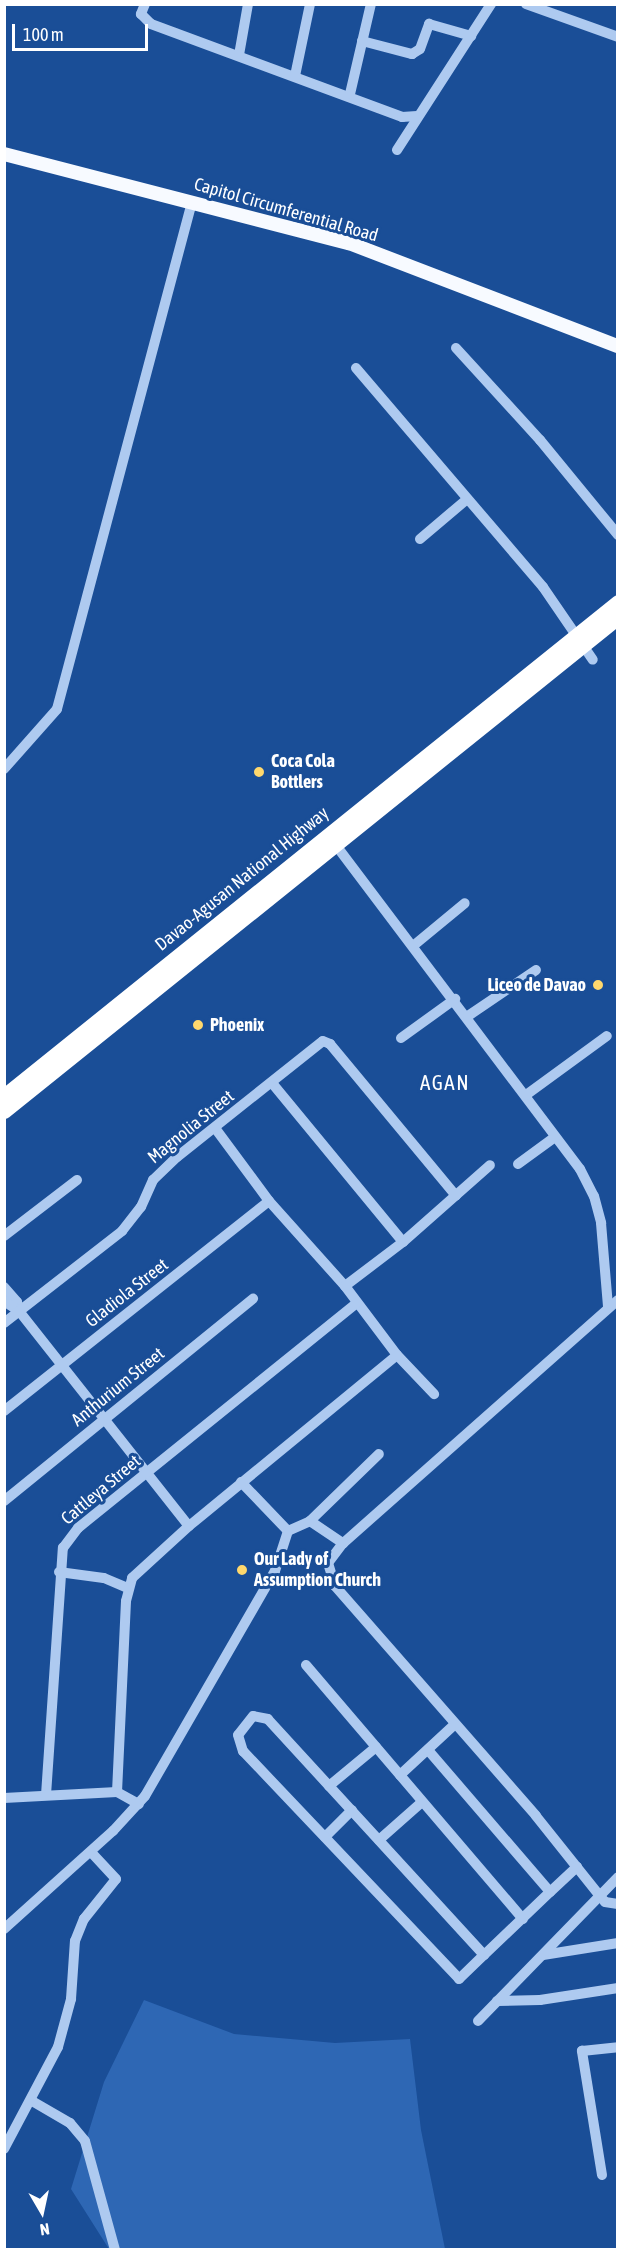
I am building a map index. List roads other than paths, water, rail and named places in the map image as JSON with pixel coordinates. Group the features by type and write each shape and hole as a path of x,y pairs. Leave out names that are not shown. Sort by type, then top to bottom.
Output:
{"highway":[{"name":"Davao-Agusan National Highway","path":"581,640 618,602"},
{"name":"Davao-Agusan National Highway","path":"4,1096 332,840 581,640 618,617"},
{"name":"Davao-Agusan National Highway","path":"4,1112 332,840"}],"main road":[{"name":"Capitol Circumferential Road","path":"4,154 349,243 618,346"}],"street":[{"path":"145,4 141,14 151,24 350,94 402,117 417,116"},
{"path":"239,55 248,4"},
{"path":"296,76 310,4"},
{"path":"350,94 371,4"},
{"path":"397,150 491,4"},
{"path":"526,4 618,37"},
{"path":"362,41 412,54 420,49 429,24 471,36"},
{"path":"4,770 46,725 62,693 192,202"},
{"path":"456,348 540,440 618,536"},
{"path":"356,368 466,500 543,587 593,660"},
{"path":"420,539 466,500"},
{"path":"332,840 468,1016 580,1169 596,1203 605,1250 608,1307"},
{"path":"413,946 465,903"},
{"path":"468,1016 536,970"},
{"path":"401,1038 454,999"},
{"path":"526,1095 607,1036"},
{"name":"Magnolia Street","path":"4,1323 122,1231 135,1217 161,1171 320,1042 330,1044 456,1196"},
{"path":"272,1083 403,1242"},
{"path":"215,1128 269,1201 345,1286 397,1355 434,1394"},
{"path":"518,1164 555,1137"},
{"path":"345,1286 403,1242 489,1165"},
{"path":"4,1236 77,1180"},
{"name":"Gladiola Street","path":"4,1411 269,1201"},
{"path":"4,1287 17,1302 19,1311"},
{"name":"Anthurium Street","path":"4,1502 254,1299"},
{"path":"618,1300 343,1543 328,1563 330,1579 454,1725 605,1902 618,1904"},
{"path":"4,1301 19,1311 189,1526"},
{"name":"Cattleya Street","path":"46,1795 59,1572 63,1548 70,1536 357,1303"},
{"path":"117,1792 128,1588 140,1568 397,1355"},
{"path":"4,1929 91,1852 139,1804 275,1571 288,1531 310,1521 380,1454"},
{"path":"241,1482 288,1531"},
{"path":"310,1521 343,1543"},
{"path":"59,1572 104,1578 128,1588"},
{"path":"306,1665 523,1919"},
{"path":"484,1955 264,1716 253,1716 238,1735 243,1752 459,1979 577,1867"},
{"path":"400,1775 454,1725"},
{"path":"329,1786 376,1747"},
{"path":"428,1750 550,1892"},
{"path":"4,1798 117,1792 139,1804"},
{"path":"379,1840 423,1802"},
{"path":"325,1837 352,1810"},
{"path":"4,2149 32,2101 68,2018 75,1941 84,1919 116,1880 91,1852"},
{"path":"478,2021 618,1877"},
{"path":"542,1955 618,1943"},
{"path":"497,2001 517,2001 618,1988"},
{"path":"509,1989 517,2001"},
{"path":"603,2175 582,2051 618,2047"},
{"path":"32,2101 70,2123 85,2140 115,2250"}],"place":[{"name":"Coca Cola Bottlers","path":"259,772"},
{"name":"Liceo de Davao","path":"598,985"},
{"name":"Phoenix","path":"198,1025"},
{"name":"Our Lady of Assumption Church","path":"242,1570"}],"district":[{"name":"AGAN","path":"445,1082"}]}
